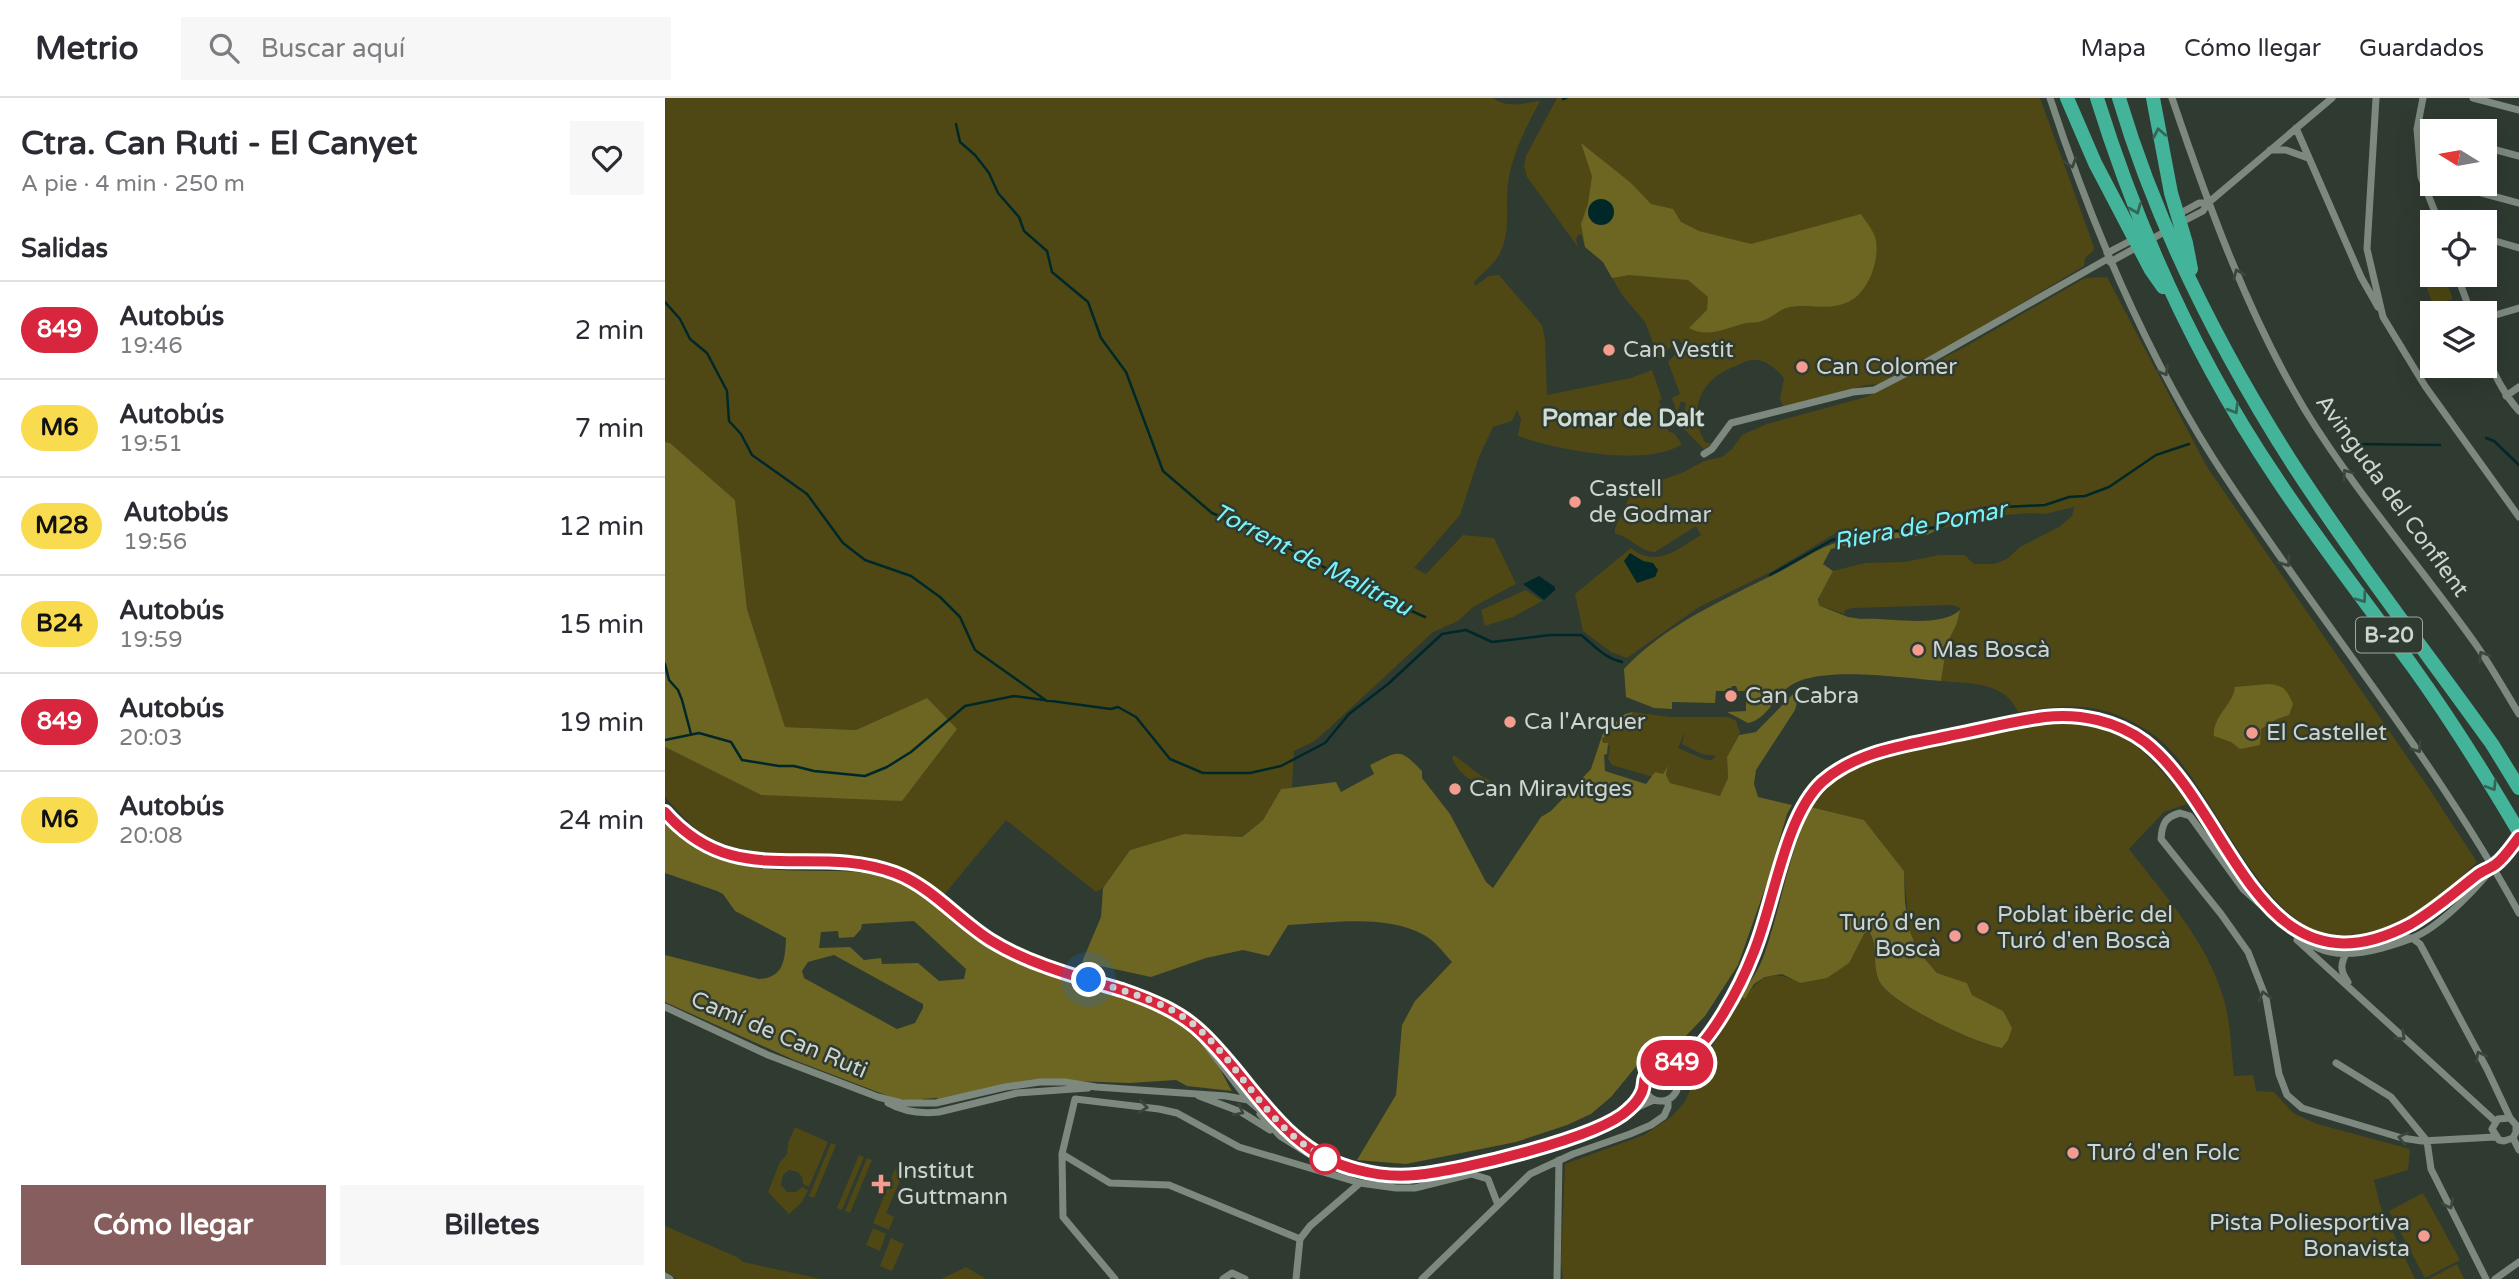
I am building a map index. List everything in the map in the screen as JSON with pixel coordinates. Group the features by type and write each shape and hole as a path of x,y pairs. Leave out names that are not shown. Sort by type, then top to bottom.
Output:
{"highway":[{"path":"2067,98 2095,163 2151,270 2178,306"},
{"name":"B-20","path":"2097,98 2120,171 2178,306 2215,379 2277,479 2415,670 2491,784 2519,832"},
{"name":"B-20","path":"2119,98 2140,164 2196,295 2224,348 2294,467 2491,744 2519,788"},
{"path":"2153,98 2171,193 2186,243 2196,295"}],"street":[{"path":"2050,98 2074,173 2108,258 2155,355 2213,457 2426,760 2480,844 2519,914"},
{"name":"Avinguda del Conflent","path":"2172,98 2208,203 2252,306 2306,411 2342,468 2478,648 2519,714"},
{"path":"2108,258 2121,256 2203,211 2208,203 2332,98"},
{"path":"2420,165 2417,130 2423,98"},
{"path":"2473,98 2519,110"},
{"path":"2375,99 2367,249 2383,317"},
{"path":"2296,128 2361,277 2383,317 2425,386 2519,517"},
{"path":"2270,150 2286,150 2309,158"},
{"path":"2497,150 2519,156"},
{"path":"2493,196 2519,203"},
{"path":"1704,454 1712,449 1731,423 1853,392 1874,390 2108,258 2118,247 2192,206 2208,203"},
{"path":"2497,242 2519,248"},
{"path":"2497,315 2519,309"},
{"path":"2496,378 2519,411"},
{"path":"2506,396 2519,387"},
{"path":"2509,502 2519,511"},
{"path":"1248,1100 1282,1132 1321,1157 1373,1174 1391,1175 1427,1173 1475,1164 1571,1138 1656,1100 1668,1100 1677,1092 1678,1079 1690,1056 1722,1016 1753,957 1790,835 1803,805 1822,782 1841,768 1882,751 2045,717 2083,717 2123,728 2142,740 2175,772 2240,870 2288,932 2495,1121"},
{"path":"665,812 689,836 712,850 730,856 756,861 865,865 891,872 916,883 992,941 1032,961 1145,998 1173,1011 1198,1028 1265,1108 1299,1142"},
{"path":"2361,944 2323,941 2279,918 2255,902 2243,890 2190,816 2180,813 2166,819 2161,839 2248,952 2266,998 2279,1074 2287,1095 2302,1108 2402,1138 2427,1140 2495,1137 2504,1141 2512,1138 2517,1129 2420,944 2412,938 2385,937"},
{"path":"2279,918 2316,948 2346,953 2373,950 2412,938 2455,908 2487,877 2519,837"},
{"path":"2352,989 2341,972 2341,963 2346,953 2361,944 2385,937 2440,906 2481,871 2492,869"},
{"path":"2420,944 2424,932"},
{"name":"Camí de Can Ruti","path":"665,1007 768,1055 878,1097 912,1104 936,1103 1047,1082 1209,1094 1248,1100"},
{"path":"1189,1023 1279,1136"},
{"path":"1626,1113 1644,1089 1644,1080 1649,1072 1690,1056"},
{"path":"2336,1063 2391,1097 2427,1140 2431,1169 2486,1279"},
{"path":"1666,1067 1678,1079"},
{"name":"Camí de Can Ruti","path":"1011,1095 1022,1088 1047,1082"},
{"name":"Camí de Can Ruti","path":"878,1097 916,1114 942,1111 1011,1095 1096,1087"},
{"path":"1644,1089 1656,1100 1661,1111 1656,1122"},
{"name":"Camí de Can Ruti","path":"942,1111 946,1107 978,1098 982,1093"},
{"name":"Camí de Can Ruti","path":"1195,1094 1241,1112 1304,1152 1321,1157"},
{"path":"1115,1279 1063,1217 1062,1154 1075,1099 1177,1113 1239,1147 1360,1183 1415,1188 1476,1174 1489,1179 1498,1205"},
{"path":"1422,1279 1529,1174 1559,1160 1630,1135 1656,1122 1664,1116 1668,1100"},
{"name":"Camí de Can Ruti","path":"912,1104 942,1111"},
{"path":"2495,1137 2492,1129 2495,1121 2501,1117 2510,1118"},
{"path":"2512,1138 2519,1150"},
{"path":"1062,1154 1110,1183 1169,1185 1300,1239"},
{"path":"1557,1279 1559,1160"},
{"path":"1296,1279 1300,1239 1310,1226 1360,1183"},
{"path":"2495,1279 2519,1262"},
{"path":"1223,1279 1232,1273 1245,1279"},
{"path":"665,1276 670,1279"}],"shaded area":[{"path":"665,98 1493,98 1516,104 1540,101 1521,138 1511,167 1504,244 1495,261 1474,282 1475,286 1489,276 1499,275 1542,325 1547,395 1631,378 1652,370 1669,432 1674,433 1682,444 1647,455 1625,456 1555,447 1518,436 1521,419 1517,410 1512,421 1493,427 1479,457 1460,515 1414,568 1426,574 1463,535 1494,538 1516,584 1473,607 1458,621 1433,632 1326,731 1313,742 1294,751 1292,787 1281,789 1263,820 1241,837 1184,834 1130,850 1103,888 1096,892 1006,820 943,896 921,881 882,863 856,858 747,850 722,843 699,831 665,796 665,747 761,795 927,698 856,730 785,727 747,609 735,500 670,443 665,442"},
{"path":"1557,98 2040,98 2094,247 2093,251 2085,258 2084,266 1962,339 1879,384 1866,385 1784,408 1780,399 1784,378 1769,364 1752,360 1724,371 1706,387 1697,407 1700,431 1706,443 1713,443 1704,449 1682,427 1686,403 1681,401 1677,414 1672,398 1680,394 1668,362 1684,345 1678,339 1659,359 1645,322 1622,295 1603,262 1585,247 1581,234 1576,239 1578,247 1527,177 1524,166 1526,156"},
{"path":"1581,143 1631,183 1651,204 1673,209 1681,222 1699,231 1751,244 1861,214 1875,237 1876,254 1872,274 1862,291 1840,305 1794,306 1760,322 1711,332 1689,328 1707,310 1708,297 1688,280 1629,275 1612,278 1603,262 1585,247 1581,224 1588,204 1592,176"},
{"path":"2107,277 2207,467 2477,862 2437,899 2393,926 2357,934 2333,934 2310,928 2291,915 2254,873 2174,754 2157,737 2136,724 2109,712 2084,707 2018,712 2004,694 1995,689 1941,681 1947,644 1957,623 1960,608 1952,605 1852,608 1845,610 1844,614 1819,605 1819,596 1833,571 1865,563 1905,562 1939,555 1964,555 1974,564 1994,564 2059,527 2072,516 2074,507 2045,514 1982,517 1936,530 1858,542 1862,529 1836,533 1773,571 1699,607 1627,658 1611,652 1583,631 1575,594 1631,548 1640,554 1658,557 1675,551 1701,535 1696,526 1655,552 1615,534 1615,528 1632,491 1684,472 1704,461 1722,457 1742,435 1767,424 1866,397 1963,348 2085,278"},
{"path":"2427,287 2448,287 2453,299 2432,301"},
{"path":"665,442 670,443 735,500 747,609 785,727 856,730 927,698 957,729 902,801 761,795 665,747"},
{"path":"1937,530 1927,535 1858,542 1831,549 1823,564 1833,571 1818,599 1819,605 1823,607 1861,619 1927,621 1951,616 1960,610 1947,644 1941,681 1844,674 1807,679 1787,688 1761,716 1748,723 1727,712 1746,711 1746,691 1738,691 1736,686 1732,686 1730,691 1716,691 1715,703 1672,702 1672,709 1654,708 1626,697 1624,669 1658,639 1717,603 1841,541 1865,536"},
{"path":"1526,590 1542,601 1513,617 1485,626 1481,610"},
{"path":"2268,684 2284,689 2293,704 2289,715 2261,729 2260,745 2240,749 2231,742 2214,736 2216,723 2231,700 2235,687"},
{"path":"1795,692 1795,710 1756,770 1754,784 1758,797 1792,805 1738,965 1705,1016 1681,1041 1667,1045 1639,1063 1611,1097 1591,1114 1567,1125 1516,1142 1406,1164 1357,1160 1396,1095 1402,1025 1415,1001 1452,962 1431,940 1409,928 1357,921 1288,925 1269,956 1243,950 1206,958 1151,977 1082,962 1101,917 1103,888 1130,850 1184,834 1242,837 1263,820 1281,789 1336,782 1341,792 1374,774 1370,765 1393,754 1403,755 1422,771 1422,778 1450,814 1486,882 1493,888 1541,817 1551,811 1591,769 1603,733 1625,714 1633,712 1624,725 1614,727 1602,739 1603,743 1608,743 1607,754 1604,755 1605,771 1646,784 1655,772 1663,774 1668,766 1666,775 1670,783 1720,796 1728,778 1727,757 1739,735 1756,732"},
{"path":"1633,712 1670,717 1728,717 1736,721 1740,732 1727,757 1728,778 1723,793 1719,796 1670,783 1666,775 1668,767 1663,774 1654,773 1653,777 1612,765 1608,759 1610,746 1603,743 1602,739 1614,727 1624,725","holes":["1685,732 1682,744 1702,754 1716,756 1712,760 1706,760 1678,748"]},
{"path":"2056,722 2095,724 2124,737 2148,756 2190,803 2164,812 2129,849 2184,920 2217,979 2226,1009 2234,1076 2253,1075 2256,1091 2274,1092 2293,1113 2317,1124 2410,1149 2408,1170 2374,1180 2380,1205 2415,1279 1563,1279 1561,1262 1565,1164 1644,1135 1671,1117 1684,1103 1741,996 1745,998 1763,979 1775,975 1800,983 1869,931 1878,978 1889,993 1918,1013 1974,1039 2002,1048 2008,1040 2003,1011 1972,995 1967,983 1937,973 1918,951 1909,929 1904,871 1864,820 1811,807 1835,780 1857,766 1885,755"},
{"path":"1454,755 1493,782 1482,784 1466,777 1455,764 1452,758"},
{"path":"1811,807 1864,820 1904,871 1909,929 1918,951 1937,973 1967,983 1972,995 2003,1011 2012,1028 2002,1048 1937,1022 1889,993 1878,978 1874,944 1869,931 1864,934 1849,963 1827,978 1800,983 1782,974 1765,977 1754,984 1745,999 1741,996 1763,958 1796,843"},
{"path":"665,821 700,849 737,864 777,870 861,872 901,883 931,901 1005,955 1045,972 1150,1007 1174,1020 1210,1053 1232,1091 1187,1086 1176,1080 1130,1083 1043,1080 922,1101 896,1099 794,1060 665,1002 665,955 759,979 767,978 778,971 784,960 786,938 735,911 723,894 665,873","holes":["914,921 966,969 964,979 939,981 918,963 882,964 881,958 864,960 850,947 819,948 821,932 838,931 839,938 854,937 862,924","834,955 923,1004 915,1023 897,1029 804,978 802,971 808,962"]},
{"path":"795,1127 828,1142 809,1187 803,1184 798,1172 789,1170 783,1175 781,1185 787,1192 796,1192 802,1187 808,1190 802,1202 789,1214 768,1192 780,1162 787,1154 788,1143"},
{"path":"831,1143 836,1145 814,1198 809,1196"},
{"path":"859,1155 864,1157 842,1210 837,1208"},
{"path":"867,1158 872,1160 850,1213 845,1211"},
{"path":"895,1169 903,1173 886,1213 894,1217 889,1230 873,1223"},
{"name":"Pista Poliesportiva Bonavista","path":"2423,1193 2460,1260 2425,1278 2389,1211"},
{"path":"665,1226 743,1262 821,1279 677,1279 665,1271"},
{"path":"873,1228 886,1234 880,1251 866,1245"},
{"path":"891,1238 904,1244 892,1271 880,1266"},
{"path":"2457,1264 2464,1279 2429,1279"},
{"path":"966,1267 986,1279 941,1279"}],"water":[{"path":"1601,199 1610,203 1614,212 1610,221 1601,225 1592,221 1588,212 1592,203"},
{"path":"1630,553 1643,561 1653,563 1658,570 1655,577 1637,583 1624,561"},
{"path":"1539,576 1555,587 1544,600 1523,584"}],"waterway":[{"name":"Torrent de Malitrau","path":"956,124 960,142 989,173 998,193 1019,217 1024,231 1047,251 1052,272 1088,302 1101,338 1126,372 1163,471 1212,513 1260,533 1374,594 1425,617"},
{"path":"665,302 680,319 690,339 707,353 727,391 729,421 741,434 752,455 807,494 843,543 865,560 911,576 940,597 960,617 975,650 1047,701"},
{"name":"Riera de Pomar","path":"2486,438 2494,441 2519,465"},
{"name":"Riera de Pomar","path":"1770,575 1832,540 1865,532 1919,530 1942,526 1965,512 1984,508 2045,505 2069,497 2085,496 2109,487 2156,455 2189,444"},
{"name":"Riera de Pomar","path":"2352,444 2440,445"},
{"name":"Riera de Pomar","path":"665,740 699,733 731,742 742,760 865,776 887,767 911,752 965,706 1014,696 1111,709 1118,707 1136,717 1170,759 1203,773 1250,773 1281,766 1325,743 1349,714 1388,684 1442,634 1466,630 1492,642 1550,635 1581,635 1605,655 1622,662"},
{"path":"665,664 669,680 682,700 691,734"}],"bus line":[{"name":"849","path":"665,812 689,836 712,850 730,856 756,861 865,865 891,872 916,883 992,941 1032,961 1145,998 1173,1011 1198,1028 1268,1111 1299,1142 1321,1157 1350,1168 1391,1175 1446,1171 1475,1164 1571,1138 1626,1113 1644,1089 1644,1080 1649,1072 1658,1067 1673,1066 1690,1056 1722,1016 1737,990 1753,957 1790,835 1803,805 1822,782 1841,768 1882,751 2045,717 2083,717 2123,728 2159,754 2175,772 2240,870 2279,918 2304,933 2334,943 2361,944 2385,937 2419,919 2440,906 2481,871 2492,869 2519,837"}],"place":[{"name":"Can Vestit","path":"1609,350"},
{"name":"Can Colomer","path":"1802,367"},
{"name":"Castell de Godmar","path":"1575,502"},
{"name":"Mas Boscà","path":"1918,650"},
{"name":"Can Cabra","path":"1731,696"},
{"name":"Ca l'Arquer","path":"1510,722"},
{"name":"El Castellet","path":"2252,733"},
{"name":"Can Miravitges","path":"1455,789"},
{"name":"Poblat ibèric del Turó d'en Boscà","path":"1983,928"},
{"name":"Turó d'en Boscà","path":"1955,936"},
{"name":"Turó d'en Folc","path":"2073,1153"},
{"name":"Institut Guttmann","path":"881,1184"},
{"name":"Pista Poliesportiva Bonavista","path":"2424,1236"}],"district":[{"name":"Pomar de Dalt","path":"1623,418"}],"route":[{"path":"1089,980 1145,998 1173,1011 1198,1028 1268,1111 1299,1142 1325,1159"}]}
